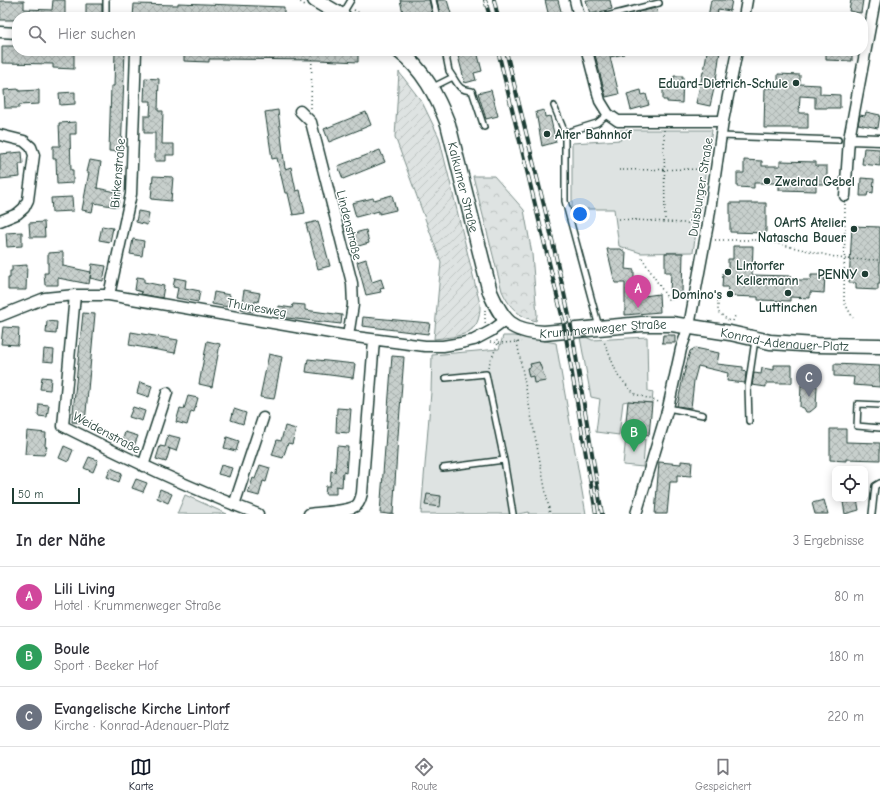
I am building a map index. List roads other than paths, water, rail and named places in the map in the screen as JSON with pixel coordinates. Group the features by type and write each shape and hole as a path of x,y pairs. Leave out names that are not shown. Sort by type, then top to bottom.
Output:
{"main road":[{"path":"315,0 336,12"},
{"name":"Kalkumer Straße","path":"406,56 432,88 441,105 448,124 490,292 498,310 517,335"},
{"name":"Krummenweger Straße","path":"517,335 529,332 544,333 642,324 672,324 689,326"},
{"name":"Konrad-Adenauer-Platz","path":"689,326 770,342 816,345 880,346"}],"street":[{"path":"575,0 578,12"},
{"path":"745,12 748,0"},
{"path":"868,37 875,0"},
{"path":"0,32 12,32"},
{"name":"Birkenstraße","path":"109,295 131,194 136,56"},
{"path":"589,56 600,100 608,114 618,121 723,121"},
{"name":"Duisburger Straße","path":"636,514 668,406 681,349 689,326 696,296 717,169 723,121 736,56"},
{"path":"845,196 849,139 865,56"},
{"name":"Lindenstraße","path":"300,111 310,122 352,283 353,305 348,336"},
{"path":"0,135 24,140 31,147 34,156 28,200 24,208 17,214 0,221"},
{"path":"849,139 880,140"},
{"name":"Thunesweg","path":"0,316 45,298 75,295 109,295 348,336 425,346 461,344 474,340 491,331 506,320"},
{"name":"Weidenstraße","path":"75,295 63,426 143,466 234,506 258,514"},
{"path":"309,514 350,509 357,505 361,500 374,340"},
{"path":"143,466 167,393"},
{"path":"234,506 263,418"}],"lane":[{"path":"106,0 106,12"},
{"path":"345,12 351,0"},
{"path":"433,0 436,12"},
{"path":"623,12 659,3"},
{"path":"446,56 449,71 460,87 464,90 472,91 484,127"},
{"path":"432,88 453,77"},
{"path":"554,106 565,133 565,201 599,328"},
{"path":"565,133 597,123 608,114"},
{"path":"721,136 838,140"},
{"path":"749,421 748,387 755,339"},
{"path":"446,378 486,374 504,460 513,514"},
{"path":"880,405 858,404 857,426 880,428"},
{"path":"668,406 703,415"},
{"path":"443,468 504,460"},
{"path":"872,514 875,486 880,483"}],"railway":[{"path":"485,0 489,12"},
{"path":"494,0 497,12"},
{"path":"499,56 563,320 596,514"},
{"path":"507,56 550,230 570,320 602,514"}],"place":[{"name":"Eduard-Dietrich-Schule","path":"796,83"},
{"name":"Alter Bahnhof","path":"547,134"},
{"name":"Zweirad Gebel","path":"767,181"},
{"name":"OArtS Atelier Natascha Bauer","path":"854,229"},
{"name":"Lintorfer Kellermann","path":"728,272"},
{"name":"PENNY","path":"865,274"},
{"name":"Luttinchen","path":"788,293"},
{"name":"Domino's","path":"730,294"},
{"name":"Lili Living","path":"638,308"},
{"name":"Evangelische Kirche Lintorf","path":"809,397"},
{"name":"Boule","path":"634,452"}]}
